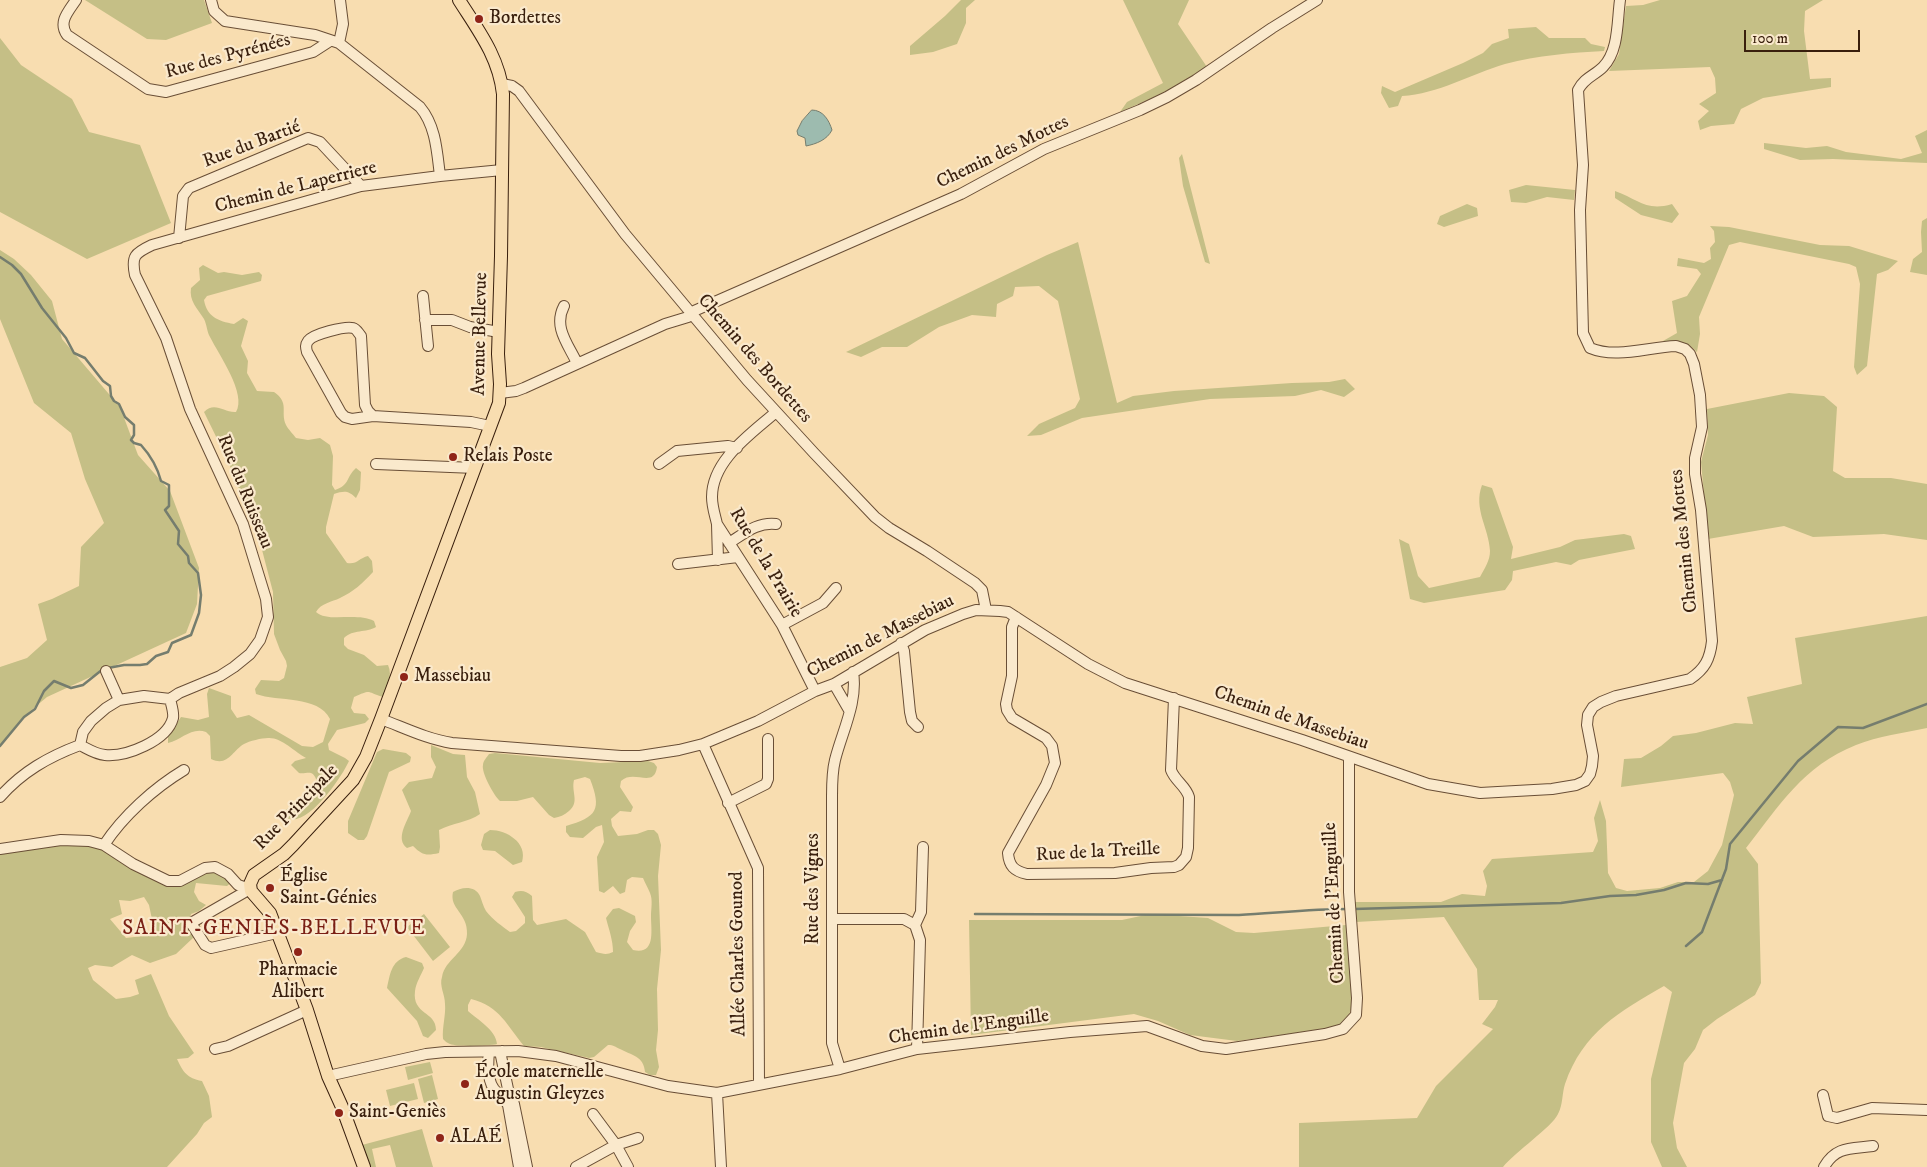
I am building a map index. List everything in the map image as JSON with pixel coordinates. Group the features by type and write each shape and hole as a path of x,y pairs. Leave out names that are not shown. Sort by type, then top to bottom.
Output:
{"main road":[{"name":"Avenue Bellevue","path":"381,719 475,468 500,393 498,364 502,89 492,54 459,0"},
{"name":"Rue Principale","path":"250,889 254,875 284,854 353,780 366,757 381,719"},
{"path":"250,889 270,913 307,1010 328,1076 342,1107 364,1167"}],"street":[{"name":"Rue des Pyrénées","path":"76,0 62,23 67,35 148,89 156,92 166,92 304,55 335,42"},
{"path":"211,0 214,11 225,21 315,35 335,42 420,107 426,114 434,136 440,176"},
{"path":"335,42 343,24 340,0"},
{"name":"Chemin des Mottes","path":"500,393 524,388 665,324 688,316 688,310 961,194 1044,149 1140,110 1196,80 1317,0"},
{"name":"Chemin des Mottes","path":"1585,781 1590,774 1592,766 1587,725 1588,715 1593,707 1616,696 1690,679 1706,665 1710,656 1712,641 1701,510 1695,474 1695,458 1701,436 1702,415 1694,364 1690,354 1676,346 1612,353 1598,352 1590,348 1583,333 1580,210 1583,165 1578,90 1582,82 1602,69 1612,54 1620,0"},
{"name":"Chemin des Bordettes","path":"502,89 512,86 519,91 625,234 776,412 875,517 975,583 982,590 986,610"},
{"name":"Rue du Bartié","path":"179,238 183,196 189,188 308,138 320,142 361,186"},
{"name":"Chemin de Laperriere","path":"134,258 139,251 152,245 361,186 502,170"},
{"name":"Rue du Ruisseau","path":"134,258 135,275 166,338 190,409 242,524 266,599 268,617 260,640 250,654 220,676 179,692 170,698"},
{"path":"423,296 428,346"},
{"path":"564,306 559,316 559,326 577,363"},
{"path":"425,320 452,320 470,327 499,332"},
{"path":"373,416 365,406 360,336 357,330 345,328 313,336 306,345 307,352 345,417 352,419 373,416 470,422 490,426"},
{"name":"Rue de la Prairie","path":"776,412 737,448 718,470 712,495 712,507 717,524 782,625 815,690"},
{"path":"659,464 677,451 728,446 737,448"},
{"path":"376,464 475,468"},
{"path":"717,524 718,560"},
{"path":"729,542 757,525 776,524"},
{"path":"678,564 738,557"},
{"path":"782,625 823,603 836,588"},
{"name":"Chemin de Massebiau","path":"381,719 437,741 640,756 678,750 703,744 758,721 815,690 834,684 925,630 963,614 976,610 986,610 1000,611 1016,617 1108,675 1141,689 1302,740 1428,784 1480,792 1552,789 1576,785 1585,781"},
{"name":"Rue de la Treille","path":"1016,617 1012,627 1012,676 1006,704 1007,710 1012,718 1046,738 1052,746 1055,763 1046,785 1008,852 1011,866 1015,870 1027,874 1115,873 1174,867 1184,861 1188,848 1190,803 1187,791 1171,770 1174,698"},
{"path":"901,643 904,651 910,712 912,721 918,727"},
{"path":"106,672 118,700"},
{"name":"Rue des Vignes","path":"840,1069 832,1043 832,774 850,710 853,672"},
{"path":"834,684 850,710"},
{"path":"0,797 16,780 35,766 55,754 80,745 95,753 107,755 132,751 147,745 160,736 170,725 173,716 170,698 144,696 118,700 91,720 83,732 80,745"},
{"path":"728,803 766,784 768,779 768,739"},
{"name":"Allée Charles Gounod","path":"703,744 758,868 759,1085"},
{"name":"Chemin de l'Enguille","path":"328,1076 426,1054 502,1051 538,1053 668,1086 717,1093 840,1069 917,1049 1070,1032 1147,1026 1202,1046 1226,1049 1325,1034 1343,1028 1356,1015 1357,998 1349,892 1349,757"},
{"path":"104,845 112,832 162,783 184,770"},
{"path":"0,849 61,840 89,840 104,845 133,864 168,881 180,881 204,868 215,867 228,874 238,885 250,889"},
{"path":"917,1049 920,940 915,924 921,912 923,847"},
{"path":"250,889 191,923 205,945 211,948 277,933"},
{"path":"832,919 904,919 915,924"},
{"path":"215,1049 228,1046 307,1010"},
{"path":"502,1051 504,1091 519,1167"},
{"path":"489,1052 488,1066 492,1084 504,1091 514,1104 527,1167"},
{"path":"717,1093 721,1167"},
{"path":"1823,1095 1828,1116 1837,1118 1872,1108 1927,1110"},
{"path":"593,1114 616,1145 628,1167"},
{"path":"576,1167 616,1145 638,1138"},
{"path":"1824,1167 1834,1154 1847,1149 1873,1146"}],"shaded area":[{"path":"85,0 204,0 212,23 166,40 147,39"},
{"path":"961,0 975,0 966,8 966,23 957,44 933,52 910,55 910,46"},
{"path":"1123,0 1189,0 1178,24 1207,67 1168,91 1120,112 1127,102 1163,83"},
{"path":"1660,0 1823,0 1805,11 1804,31 1810,79 1831,78 1831,87 1763,98 1741,109 1734,124 1711,126 1700,130 1698,121 1709,111 1699,104 1716,93 1715,78 1710,67 1609,71 1619,54 1626,6 1643,5"},
{"path":"1536,27 1549,38 1585,38 1591,44 1605,47 1604,51 1542,56 1505,64 1441,88 1402,96 1398,106 1389,108 1381,93 1382,86 1395,92 1483,53 1492,44 1509,38 1508,29"},
{"path":"0,38 21,65 72,99 89,132 140,145 171,223 87,259 0,212"},
{"path":"812,110 816,110 825,116 832,130 821,141 806,146 805,138 798,135 797,131 802,121"},
{"path":"1927,130 1927,163 1833,159 1800,160 1764,149 1764,143 1806,148 1827,146 1846,152 1901,159 1922,153 1915,136"},
{"path":"1182,154 1210,264 1205,262 1183,186 1179,158"},
{"path":"1526,185 1575,190 1574,200 1547,197 1526,203 1511,202 1509,190"},
{"path":"1615,191 1649,206 1672,204 1679,214 1672,223 1641,215 1615,198"},
{"path":"1467,204 1477,208 1478,216 1444,227 1437,224 1440,216"},
{"path":"1927,218 1927,275 1910,272 1913,259 1922,252 1922,221"},
{"path":"1710,226 1729,227 1820,245 1849,246 1898,261 1888,270 1877,274 1867,366 1857,375 1854,367 1860,284 1856,267 1740,242 1729,245 1699,317 1700,334 1697,352 1685,344 1663,341 1677,333 1672,301 1687,296 1701,274 1697,269 1677,266 1678,258 1704,263 1711,259 1710,248 1715,242 1714,231"},
{"path":"1078,242 1117,403 1133,396 1174,391 1329,382 1345,379 1355,389 1344,397 1321,390 1295,396 1210,399 1082,418 1041,435 1027,436 1039,424 1075,408 1080,399 1058,301 1039,286 1015,287 1013,296 997,304 996,317 972,315 939,327 907,347 882,347 861,357 846,352 1047,255"},
{"path":"0,250 14,259 31,275 52,301 62,339 120,407 138,455 170,491 199,568 197,604 186,633 47,697 23,717 0,745 0,667 27,658 47,640 38,604 79,586 81,547 104,523 85,479 71,433 34,403 0,319"},
{"path":"203,265 218,273 242,275 259,272 262,275 261,281 207,296 204,300 205,306 218,320 234,324 243,318 248,321 241,346 248,361 247,373 257,391 274,392 279,396 283,404 286,425 296,438 308,440 320,438 330,445 333,456 332,485 335,490 346,483 356,468 361,472 360,490 356,498 346,492 334,494 326,533 347,563 356,562 368,556 372,561 373,572 354,590 324,605 316,612 328,617 359,617 374,621 376,627 348,635 344,638 344,645 348,649 364,655 377,666 388,665 390,677 383,697 369,692 354,697 351,708 354,713 365,714 369,719 365,723 337,730 328,744 329,750 349,761 330,791 310,812 300,818 290,819 282,814 314,791 316,779 311,773 299,773 291,765 295,761 306,758 283,742 273,738 252,741 244,744 226,760 222,761 211,759 210,736 206,732 191,732 168,743 168,737 181,717 198,720 209,717 207,694 209,688 231,696 231,709 237,718 249,715 302,746 313,747 323,742 330,719 324,711 316,706 297,700 256,694 255,689 261,680 279,681 284,678 287,666 274,634 273,592 261,546 228,461 204,412 216,407 236,412 238,395 230,374 209,335 204,319 191,297 191,288 200,280 199,268"},
{"path":"1789,393 1824,396 1837,407 1833,471 1845,478 1891,478 1927,484 1927,540 1884,534 1813,537 1784,526 1708,539 1701,462 1708,435 1707,409"},
{"path":"1482,485 1492,488 1513,547 1511,559 1560,547 1575,540 1624,534 1631,536 1635,549 1579,560 1571,565 1556,562 1513,571 1512,580 1505,590 1424,603 1410,599 1399,539 1409,544 1418,576 1429,588 1480,577 1490,555 1479,502"},
{"path":"1927,616 1927,728 1864,742 1837,754 1821,764 1781,802 1746,848 1758,864 1761,983 1755,995 1703,1030 1695,1049 1684,1063 1673,1123 1677,1148 1687,1167 1662,1167 1651,1142 1651,1079 1672,992 1664,986 1632,1005 1604,1025 1592,1037 1582,1050 1565,1084 1558,1114 1541,1133 1503,1167 1299,1167 1299,1123 1417,1118 1436,1086 1493,1029 1482,1024 1498,1000 1479,1000 1477,969 1444,917 1356,922 1354,902 1441,902 1462,894 1485,896 1487,886 1483,871 1492,859 1593,852 1598,841 1594,818 1600,800 1606,821 1608,873 1616,888 1627,891 1660,888 1678,882 1694,882 1708,871 1722,845 1734,795 1730,782 1723,773 1621,787 1624,759 1641,758 1673,736 1696,733 1735,723 1753,724 1747,697 1802,684 1795,638"},
{"path":"431,745 453,754 465,755 467,777 475,792 480,814 439,830 439,853 427,854 422,853 413,846 407,848 402,840 403,830 411,811 402,790 409,782 432,778 436,767 431,757"},
{"path":"383,749 406,753 411,757 410,762 389,772 367,836 364,840 358,840 348,833 348,821 377,752"},
{"path":"489,754 600,763 648,761 654,763 657,767 652,777 632,777 621,781 620,787 633,807 631,812 620,811 611,819 612,826 618,836 654,830 658,834 661,845 658,876 661,950 657,989 658,1030 656,1050 659,1067 656,1075 650,1075 645,1072 640,1059 612,1045 608,1045 594,1057 589,1058 541,1047 524,1046 496,1012 489,1006 471,999 468,1011 490,1030 497,1044 459,1046 449,1044 443,1039 445,1000 441,984 442,977 447,965 466,941 467,934 465,921 452,898 453,892 456,890 468,888 478,892 489,914 510,932 516,931 525,923 525,917 512,897 515,892 522,891 532,896 533,920 537,925 566,919 585,932 596,952 609,954 613,952 612,939 606,918 613,909 619,908 635,916 636,922 630,931 627,942 633,950 640,951 646,949 651,940 651,899 643,878 632,877 627,880 625,892 620,894 613,886 604,893 599,891 597,857 604,842 602,825 596,827 583,838 570,837 566,832 566,826 585,819 594,811 596,798 590,779 585,777 574,780 575,800 572,808 564,815 554,818 533,797 517,801 500,801 497,798 488,784 483,768"},
{"path":"490,830 503,832 515,839 522,849 522,862 513,865 495,851 483,850 481,845 484,834"},
{"path":"49,845 99,845 158,880 202,872 219,873 232,882 227,886 196,883 194,892 199,901 206,905 199,911 191,914 189,922 194,937 176,954 150,963 132,955 112,967 95,965 88,968 93,980 116,999 139,994 135,980 151,974 169,1016 194,1053 188,1058 177,1059 186,1074 202,1081 209,1096 212,1117 204,1123 197,1134 167,1167 0,1167 0,854","holes":["144,897 149,905 154,929 143,936 126,938 110,919 122,914 119,900 130,901"]},
{"path":"424,914 450,947 433,961 407,927"},
{"path":"1150,914 1208,918 1236,932 1254,933 1346,925 1353,1004 1348,1018 1340,1027 1237,1041 1190,1035 1158,1021 1134,1014 971,1035 969,920 1122,920"},
{"path":"406,957 422,963 424,968 416,985 415,999 420,1009 435,1024 436,1030 428,1038 423,1036 417,1021 387,988 394,965"},
{"path":"430,1062 433,1073 408,1080 405,1067"},
{"path":"432,1075 438,1099 424,1103 418,1079"},
{"path":"414,1083 418,1099 390,1106 386,1090"},
{"path":"422,1129 433,1167 396,1167 390,1145 372,1149 376,1167 370,1167 362,1145"}],"waterway":[{"path":"0,257 21,274 42,308 66,338 74,353 85,358 103,381 110,386 111,396 114,401 119,404 125,417 134,425 134,435 131,440 145,449 156,466 161,481 169,485 169,506 165,510 179,531 178,544 188,556 189,563 198,573 201,595 199,613 191,635 172,643 168,652 156,656 147,664 108,668"},
{"path":"0,746 24,717 35,709 44,691 54,681 71,688 83,685 103,669"},
{"path":"1686,946 1702,932 1726,869 1730,844 1798,761 1838,727 1863,728 1927,704"},
{"path":"1354,909 1561,903 1610,896 1636,895 1664,890 1686,883 1708,884 1722,880"},
{"path":"975,914 1239,915 1348,909"}],"place":[{"name":"Bordettes","path":"479,19"},
{"name":"Relais Poste","path":"453,457"},
{"name":"Massebiau","path":"404,677"},
{"name":"Église Saint-Génies","path":"270,888"},
{"name":"Pharmacie Alibert","path":"298,952"},
{"name":"École maternelle Augustin Gleyzes","path":"465,1084"},
{"name":"Saint-Geniès","path":"339,1113"},
{"name":"ALAÉ","path":"440,1138"}],"district":[{"name":"SAINT-GENIÈS-BELLEVUE","path":"274,930"}]}
